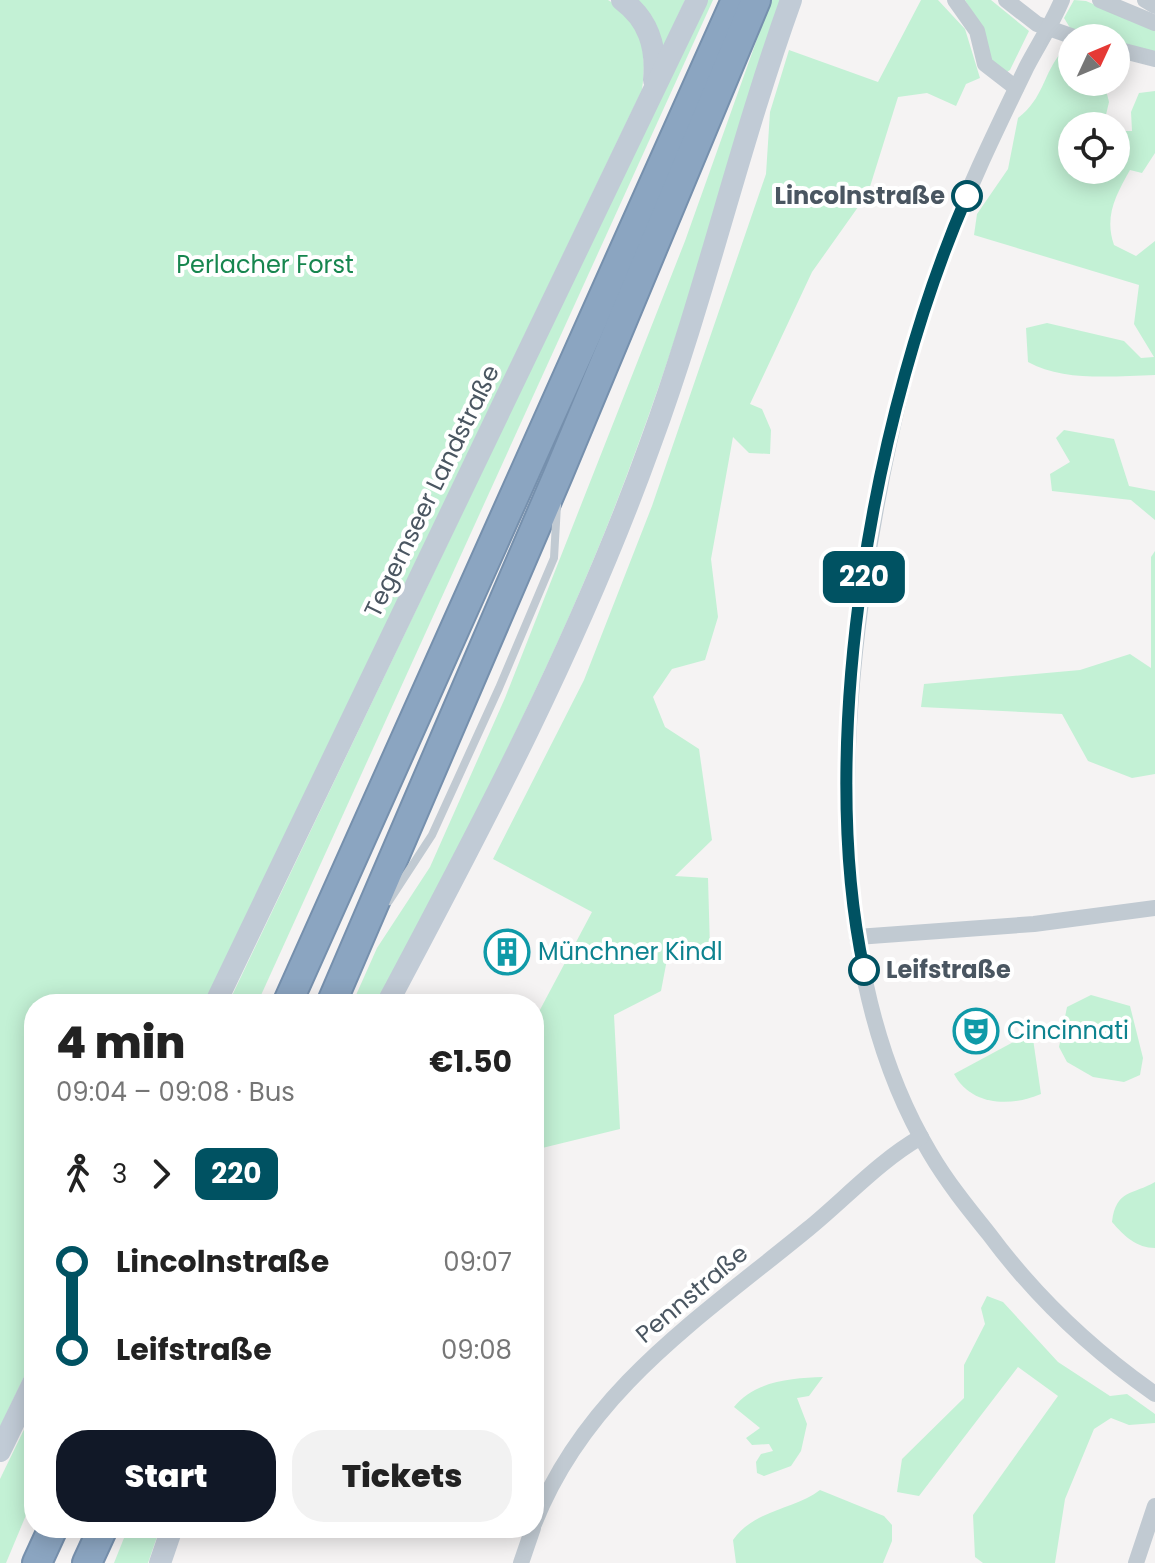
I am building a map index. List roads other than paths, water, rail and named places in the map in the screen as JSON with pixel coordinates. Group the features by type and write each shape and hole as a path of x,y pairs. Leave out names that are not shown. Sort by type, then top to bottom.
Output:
{"highway":[{"path":"291,994 736,0"},
{"path":"335,994 558,475 756,0"},
{"path":"37,1563 48,1538"},
{"path":"87,1563 98,1538"}],"main road":[{"path":"622,0 635,11 651,35 656,60 654,89"},
{"name":"Tegernseer Landstraße","path":"220,994 697,0"},
{"path":"392,994 523,742 582,618 624,515 674,380 791,0"},
{"path":"0,1451 24,1402"},
{"path":"160,1563 169,1538"}],"street":[{"path":"955,0 977,31 985,64 1016,88"},
{"path":"1006,0 1058,31"},
{"path":"1062,0 1016,88 938,267 899,394 875,508 857,630 847,756 849,870 857,937 879,1027 921,1137 950,1183 1023,1276 1061,1317 1155,1394"},
{"path":"1100,0 1155,23"},
{"path":"1145,0 1155,6"},
{"path":"1130,53 1155,59"},
{"path":"857,937 1034,924 1155,908"},
{"name":"Pennstraße","path":"544,1503 570,1450 590,1422 637,1372 847,1197 889,1157 921,1137"},
{"path":"1136,1563 1155,1506"},
{"name":"Pennstraße","path":"521,1563 529,1538"}],"place":[{"name":"Lincolnstraße","path":"967,196"},
{"name":"Münchner Kindl","path":"507,952"},
{"name":"Leifstraße","path":"864,970"},
{"name":"Cincinnati","path":"976,1031"}],"park label":[{"name":"Perlacher Forst","path":"265,265"}]}
